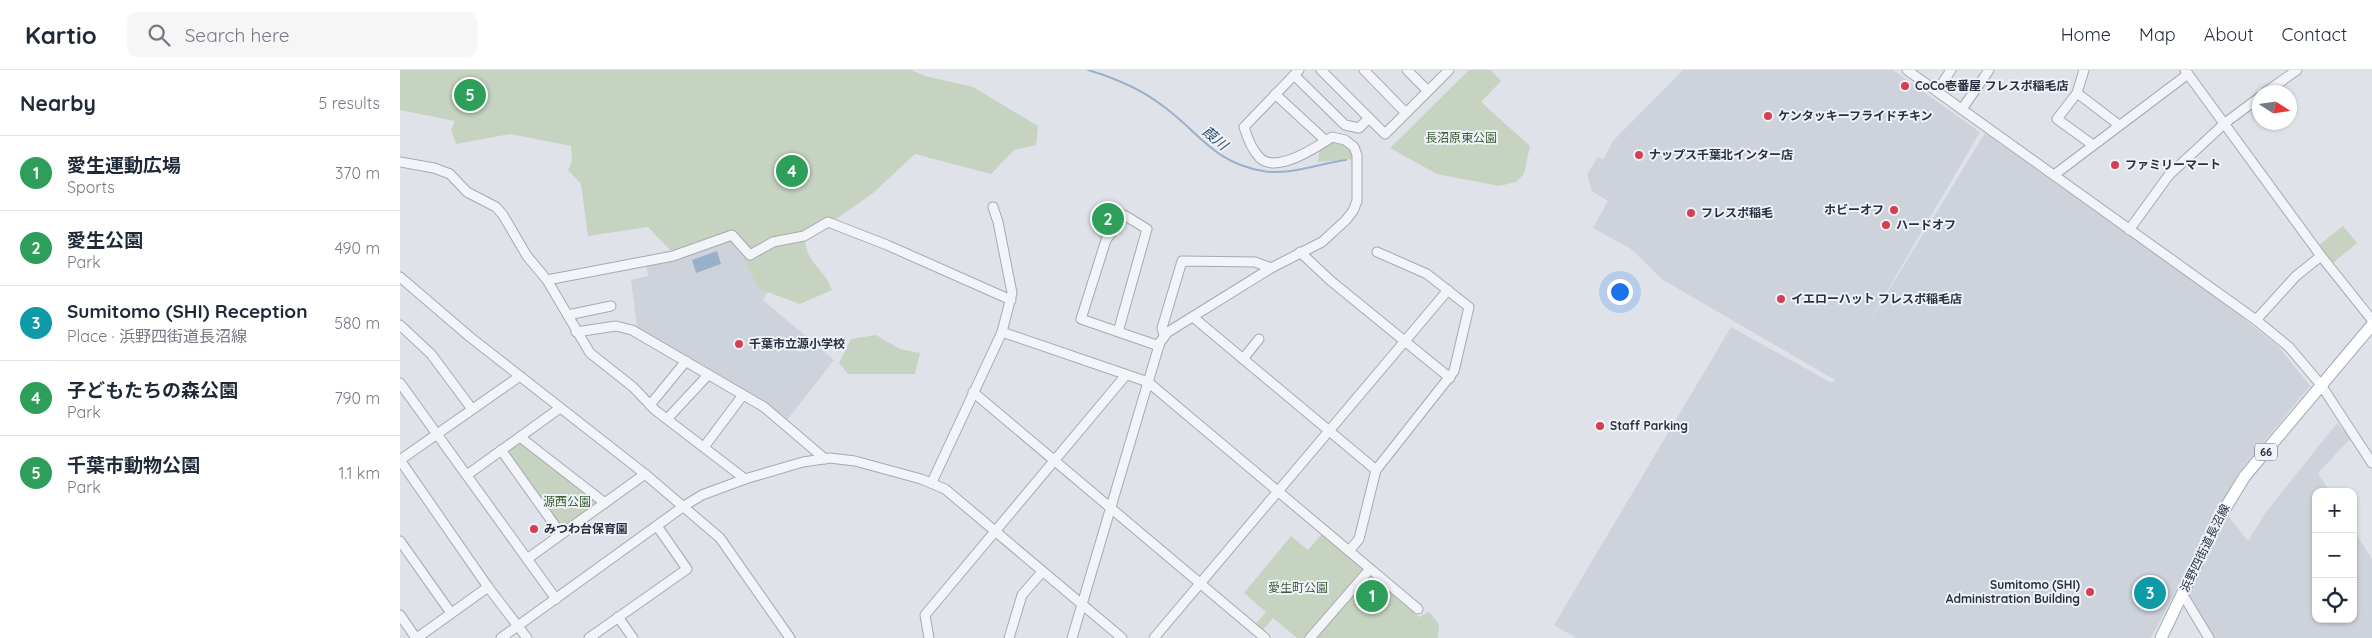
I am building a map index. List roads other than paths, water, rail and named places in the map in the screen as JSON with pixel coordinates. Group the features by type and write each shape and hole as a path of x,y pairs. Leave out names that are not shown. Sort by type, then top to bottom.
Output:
{"main road":[{"name":"浜野四街道長沼線","path":"2161,638 2229,499 2245,476 2372,324"}],"street":[{"path":"1321,70 1385,134 1448,70"},
{"path":"1364,70 1406,113"},
{"path":"1407,70 1428,91"},
{"path":"1907,70 2256,320 2289,348 2321,385 2372,463"},
{"path":"1937,91 1951,70"},
{"path":"1962,109 1990,70"},
{"path":"2084,70 2077,93 2057,119 2093,145"},
{"path":"2276,85 2297,70"},
{"path":"2054,176 2187,72 2321,256 2372,320"},
{"path":"1072,638 1148,382 1164,335 1271,268 1322,242 1354,211 1357,201 1358,163 1354,147 1345,140 1332,137 1312,151 1289,160 1267,162 1255,152 1244,127 1296,73 1345,125 1359,128 1369,118"},
{"path":"2077,93 2120,125"},
{"path":"1275,94 1326,141"},
{"path":"2129,230 2169,175 2224,123 2252,103"},
{"path":"400,162 434,168 450,174 467,192 496,207 503,215 527,256 547,280 590,353 633,387 650,405 745,479"},
{"path":"932,482 1002,332 1011,300 1012,294 998,222 993,207"},
{"path":"1118,332 1147,229 1124,215 1106,240 1081,320 1159,346"},
{"path":"547,280 672,256 732,235 750,255 773,242 804,236 828,222 887,245 1011,300"},
{"path":"1300,252 1332,281 1450,378"},
{"path":"1349,551 1359,539 1376,470 1454,371 1469,307 1427,274 1377,252"},
{"path":"2256,320 2296,276 2321,256"},
{"path":"1164,335 1162,328 1182,261 1255,262 1271,268"},
{"path":"400,277 470,336 645,474 720,538 790,638"},
{"path":"1154,638 1448,290"},
{"path":"568,315 611,306"},
{"path":"1192,318 1376,470"},
{"path":"400,325 431,354 472,409"},
{"path":"576,332 616,326 632,330 764,407 825,459"},
{"path":"1002,332 1148,382 1418,609"},
{"path":"1242,359 1259,339"},
{"path":"650,405 686,361"},
{"path":"668,418 704,373"},
{"path":"929,638 925,615 1126,375"},
{"path":"520,376 400,460 488,587 527,638"},
{"path":"400,383 556,599"},
{"path":"973,392 1265,638"},
{"path":"704,447 743,395"},
{"path":"467,475 560,408"},
{"path":"520,437 605,503"},
{"path":"501,450 561,534"},
{"path":"501,638 702,495 745,479 803,462 825,459 855,462 932,482 944,489 1122,638"},
{"path":"527,559 645,474"},
{"path":"588,638 687,569 657,526"},
{"path":"400,541 451,613"},
{"path":"1310,638 1370,568"},
{"path":"1009,638 1022,595 1042,572"},
{"path":"400,615 417,638 488,587"},
{"path":"2183,595 2210,638"},
{"path":"618,617 633,638"}],"water":[{"path":"717,251 721,264 696,273 692,260"}],"waterway":[{"name":"葭川","path":"1088,70 1118,80 1146,94 1176,116 1208,146 1232,161 1246,167 1263,171 1284,172 1346,160"}],"place":[{"name":"CoCo壱番屋 フレスポ稲毛店","path":"1905,86"},
{"name":"千葉市動物公園","path":"470,95"},
{"name":"ケンタッキーフライドチキン","path":"1768,116"},
{"name":"ナップス千葉北インター店","path":"1639,155"},
{"name":"ファミリーマート","path":"2115,165"},
{"name":"子どもたちの森公園","path":"792,171"},
{"name":"ホビーオフ","path":"1894,210"},
{"name":"フレスポ稲毛","path":"1691,213"},
{"name":"愛生公園","path":"1108,219"},
{"name":"ハードオフ","path":"1886,225"},
{"name":"イエローハット フレスポ稲毛店","path":"1781,299"},
{"name":"千葉市立源小学校","path":"739,344"},
{"name":"Staff Parking","path":"1600,426"},
{"name":"みつわ台保育園","path":"534,529"},
{"name":"Sumitomo (SHI) Administration Building","path":"2090,592"},
{"name":"Sumitomo (SHI) Reception","path":"2150,593"},
{"name":"愛生運動広場","path":"1372,596"}],"park label":[{"name":"長沼原東公園","path":"1461,138"},
{"name":"源西公園","path":"567,502"},
{"name":"愛生町公園","path":"1298,588"}]}
